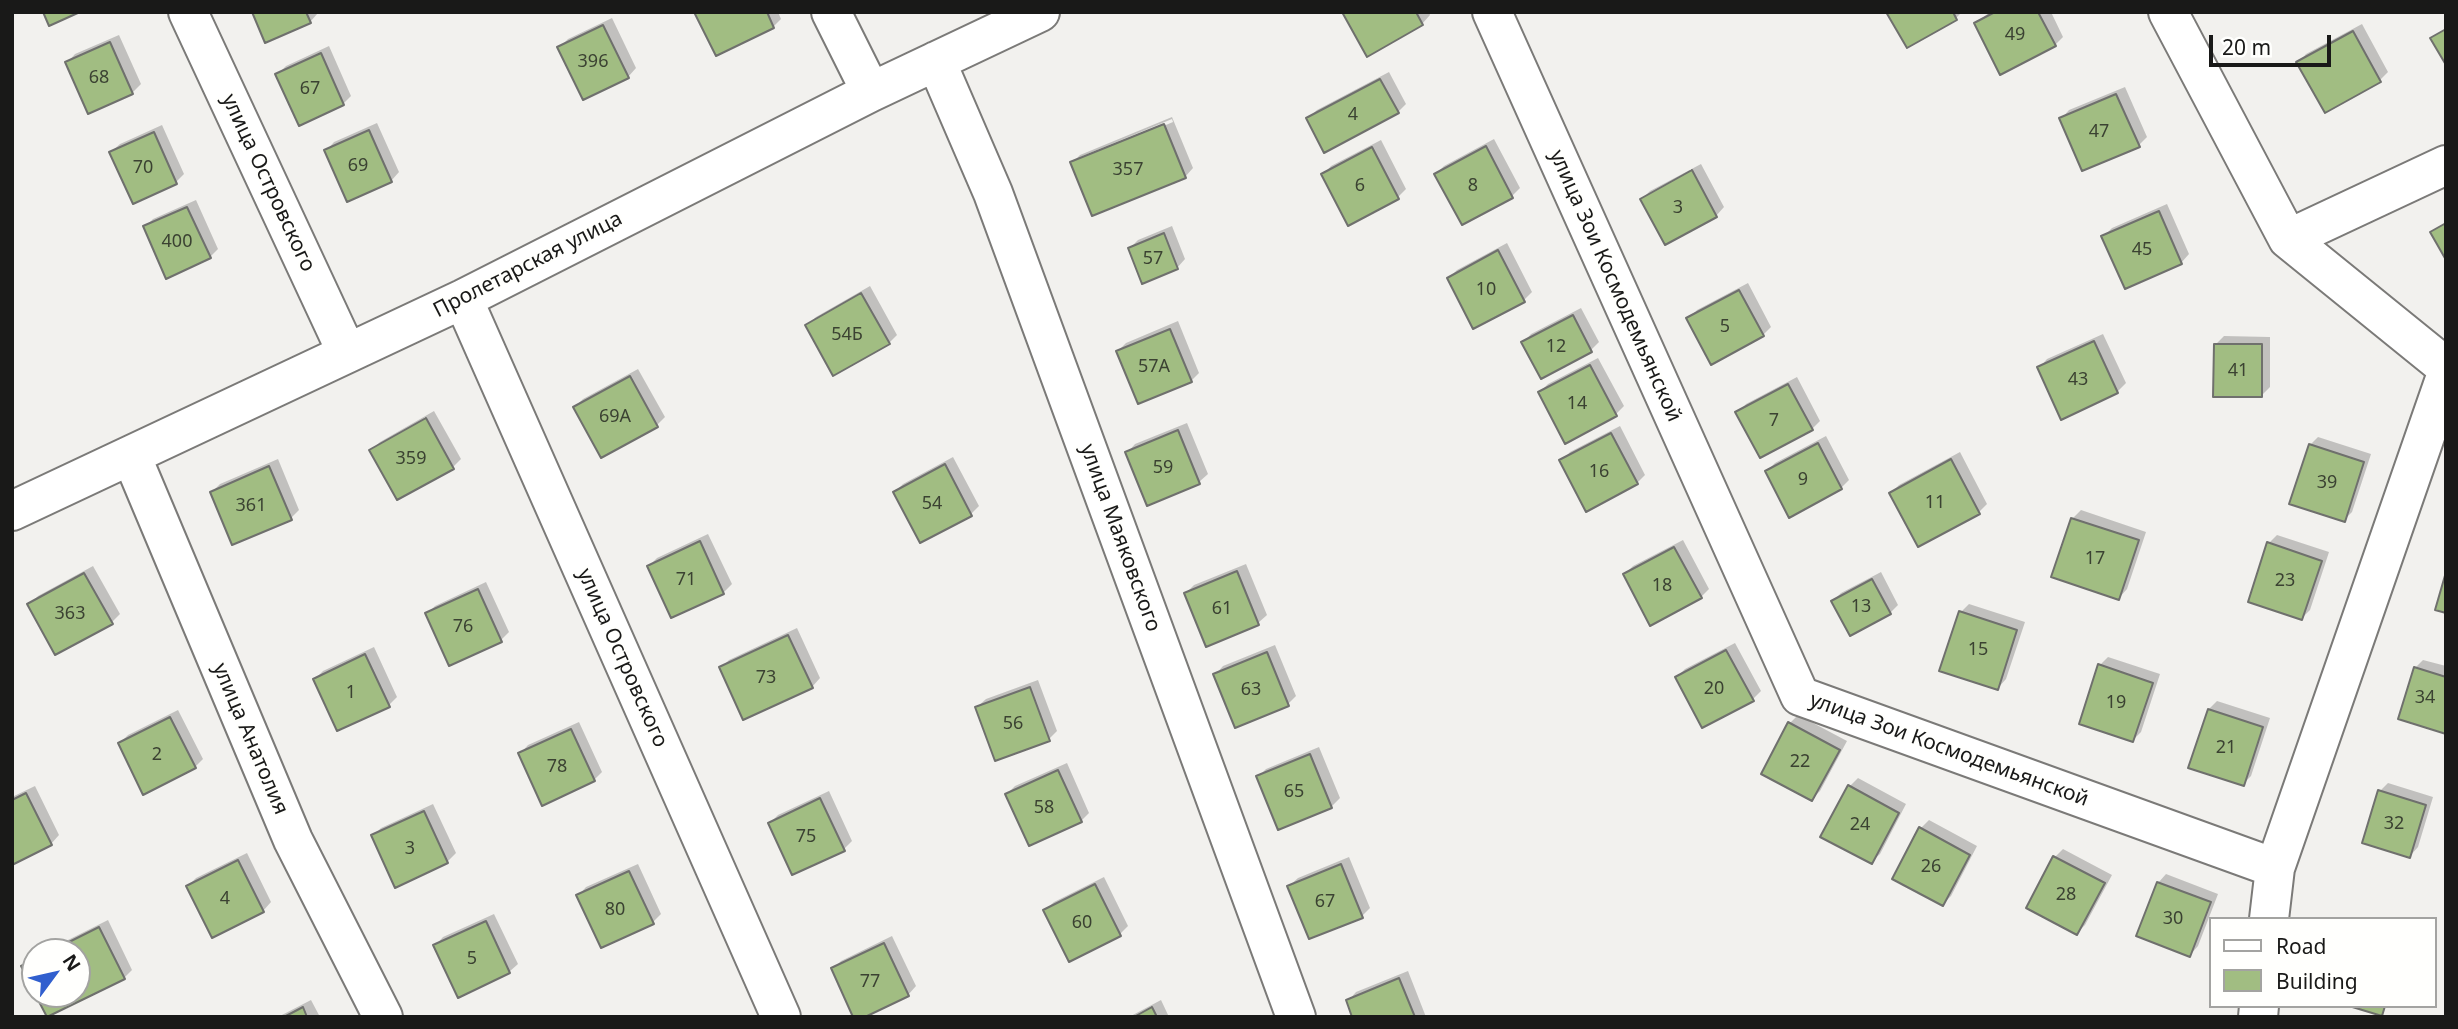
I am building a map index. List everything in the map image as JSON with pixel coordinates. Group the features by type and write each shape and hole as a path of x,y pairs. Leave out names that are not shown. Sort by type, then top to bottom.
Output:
{"street":[{"name":"улица Островского","path":"188,12 347,353"},
{"path":"831,12 871,92"},
{"name":"Пролетарская улица","path":"12,511 463,299 871,92 1040,12"},
{"name":"улица Зои Космодемьянской","path":"1492,12 1800,696 2275,867"},
{"path":"2168,12 2288,239 2446,367"},
{"name":"улица Маяковского","path":"936,61 998,206 1296,1017"},
{"path":"2288,239 2446,165"},
{"name":"улица Островского","path":"463,299 781,1017"},
{"path":"2269,917 2275,867 2446,376"},
{"name":"улица Анатолия","path":"131,455 292,840 383,1017"}],"building":[{"path":"43,12 80,12 49,26"},
{"path":"252,12 306,12 311,23 265,43"},
{"path":"694,12 767,12 774,28 716,56"},
{"path":"1342,12 1416,12 1423,25 1367,57"},
{"path":"1886,12 1953,12 1957,20 1907,48"},
{"path":"1995,12 2038,12 2056,46 2000,75 1974,23"},
{"path":"603,25 629,78 583,100 557,47"},
{"path":"2446,29 2446,65 2430,38"},
{"path":"2353,31 2381,82 2325,113 2296,62"},
{"path":"110,42 133,94 88,114 65,62"},
{"path":"321,53 344,105 299,126 275,74"},
{"path":"1380,79 1399,113 1324,153 1306,118"},
{"path":"2116,94 2140,147 2082,171 2059,118"},
{"path":"1164,124 1186,178 1092,216 1070,162"},
{"path":"369,130 392,182 347,202 324,150"},
{"path":"154,132 177,184 133,204 109,152"},
{"path":"1486,146 1513,198 1462,225 1434,174"},
{"path":"1372,147 1399,199 1348,226 1321,174"},
{"path":"1692,170 1717,217 1665,245 1640,199"},
{"path":"187,207 211,258 166,279 143,226"},
{"path":"2159,211 2182,264 2125,289 2101,236"},
{"path":"2446,223 2446,260 2430,232"},
{"path":"1164,233 1178,269 1142,284 1128,248"},
{"path":"1498,250 1525,302 1473,329 1447,278"},
{"path":"1739,290 1764,336 1711,365 1686,318"},
{"path":"861,293 890,344 833,376 805,325"},
{"path":"1573,315 1592,352 1541,379 1521,342"},
{"path":"1170,329 1192,382 1138,404 1116,351"},
{"path":"2094,341 2118,393 2061,420 2037,367"},
{"path":"2214,344 2262,344 2262,397 2213,397"},
{"path":"1590,365 1617,416 1565,444 1538,392"},
{"path":"630,376 658,427 601,458 573,407"},
{"path":"1788,384 1813,430 1760,458 1735,412"},
{"path":"426,418 454,469 397,500 369,450"},
{"path":"1178,430 1200,484 1147,506 1125,452"},
{"path":"1611,433 1638,484 1586,512 1559,460"},
{"path":"1818,443 1842,489 1789,518 1765,471"},
{"path":"2309,444 2364,462 2345,522 2289,504"},
{"path":"1951,459 1980,514 1918,547 1889,493"},
{"path":"945,464 972,516 920,543 893,492"},
{"path":"269,466 292,520 232,545 210,492"},
{"path":"2071,518 2139,540 2119,600 2051,577"},
{"path":"700,541 724,594 671,618 647,566"},
{"path":"2267,542 2322,561 2302,620 2248,602"},
{"path":"1674,547 1702,598 1650,626 1623,574"},
{"path":"1237,571 1259,625 1206,647 1184,593"},
{"path":"2446,572 2446,613 2435,610"},
{"path":"84,573 113,624 55,655 27,604"},
{"path":"1872,579 1891,614 1850,636 1831,601"},
{"path":"478,589 502,642 449,666 425,613"},
{"path":"1959,611 2017,630 1998,690 1939,671"},
{"path":"788,635 813,688 743,720 719,667"},
{"path":"1726,650 1754,701 1702,728 1675,677"},
{"path":"1267,652 1289,706 1235,728 1213,674"},
{"path":"365,654 390,707 337,731 313,679"},
{"path":"2098,664 2153,683 2133,742 2079,724"},
{"path":"2414,667 2446,677 2446,734 2398,719"},
{"path":"1030,687 1050,741 995,761 975,707"},
{"path":"2208,709 2263,727 2244,786 2188,768"},
{"path":"170,717 196,768 143,795 118,743"},
{"path":"1788,722 1840,750 1812,801 1761,774"},
{"path":"571,729 595,781 542,806 518,753"},
{"path":"1310,754 1332,808 1278,830 1256,776"},
{"path":"1058,770 1082,822 1029,846 1005,794"},
{"path":"1848,785 1899,813 1872,864 1820,837"},
{"path":"2378,790 2426,805 2410,858 2362,843"},
{"path":"26,793 52,845 12,865 12,800"},
{"path":"820,798 845,851 792,875 768,823"},
{"path":"424,811 448,863 395,888 371,835"},
{"path":"1919,827 1970,855 1943,906 1892,879"},
{"path":"2053,856 2105,883 2077,935 2026,908"},
{"path":"238,860 264,912 212,938 186,886"},
{"path":"1341,864 1363,918 1309,939 1287,886"},
{"path":"629,871 654,924 601,948 576,895"},
{"path":"2157,882 2211,902 2190,957 2136,936"},
{"path":"1095,884 1121,936 1069,962 1043,910"},
{"path":"486,921 510,973 458,998 433,945"},
{"path":"99,927 125,979 91,996 91,938 77,938"},
{"path":"884,943 909,996 865,1017 853,1017 831,968"},
{"path":"1399,978 1415,1017 1352,1017 1346,1000"},
{"path":"303,1007 307,1017 284,1017"},
{"path":"1152,1007 1157,1017 1134,1017"},
{"path":"42,1008 65,1008 47,1017"},
{"path":"2356,1008 2384,1008 2382,1016"}]}
